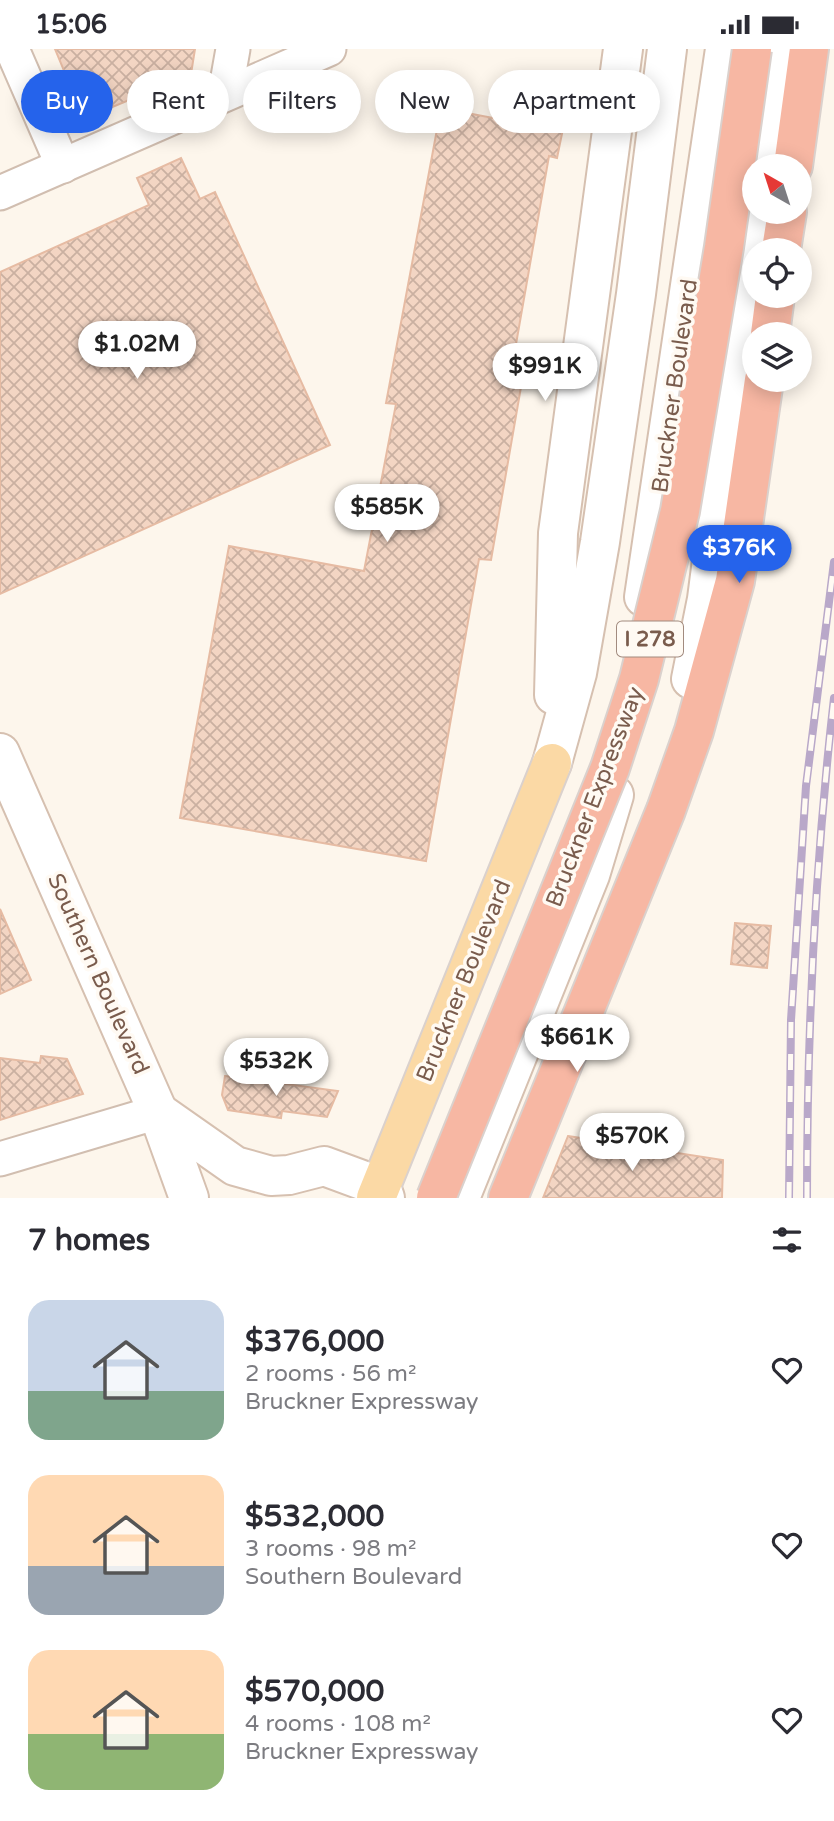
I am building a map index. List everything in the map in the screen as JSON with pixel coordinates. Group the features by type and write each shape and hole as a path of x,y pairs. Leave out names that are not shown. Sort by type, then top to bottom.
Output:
{"highway":[{"path":"779,51 792,154"},
{"name":"Bruckner Expressway","path":"436,1198 610,768 639,679 680,511 724,247 779,51"},
{"name":"I 278","path":"508,1198 666,810 694,731 735,580 762,392"}],"main road":[{"name":"Bruckner Boulevard","path":"552,764 558,533 623,49"},
{"name":"Bruckner Boulevard","path":"381,1194 552,764 577,673 598,555 636,294 667,49"},
{"name":"Bruckner Boulevard","path":"460,1198 590,874 613,798 725,49"},
{"path":"696,248 779,51"},
{"path":"765,154 779,51"},
{"path":"495,1198 604,929 668,762 697,656 709,585 755,224"},
{"name":"Southern Boulevard","path":"0,753 158,1112 188,1198"},
{"path":"604,929 626,824 620,763"},
{"path":"158,1112 235,1166 271,1176 304,1173 324,1166 381,1194"}],"street":[{"path":"12,49 63,166"},
{"path":"229,72 233,49"},
{"path":"229,92 328,49"},
{"path":"0,193 137,133"},
{"path":"0,1159 158,1112"}],"building":[{"path":"55,49 195,49 192,70 127,70 127,101 113,107 113,70 64,70"},
{"path":"474,114 488,117 488,133 562,133 557,158 549,156 509,384 521,387 491,560 479,559 426,861 180,818 229,546 364,571 396,404 386,403 436,133 474,133"},
{"path":"181,158 200,199 215,192 330,445 0,594 0,272 149,205 137,178"},
{"path":"0,909 31,980 0,994"},
{"path":"735,923 771,926 767,968 731,964"},
{"path":"41,1056 67,1059 83,1094 0,1120 0,1058 40,1063"},
{"path":"225,1076 338,1091 327,1117 282,1111 281,1118 228,1110 222,1095"},
{"path":"568,1136 723,1160 722,1198 543,1198"}],"railway":[{"path":"789,1198 791,1020 806,786 834,562"},
{"path":"807,1198 813,948 834,698"}]}
